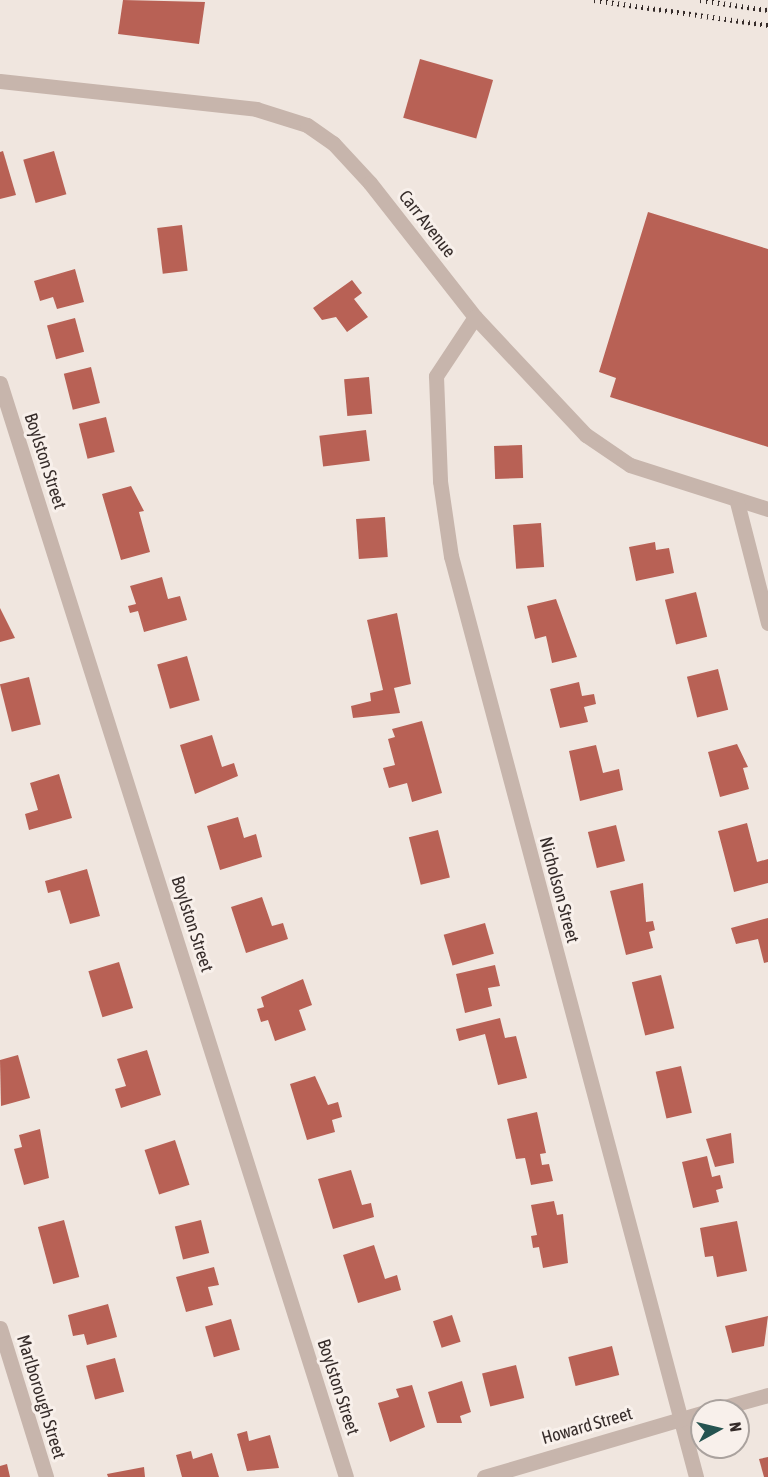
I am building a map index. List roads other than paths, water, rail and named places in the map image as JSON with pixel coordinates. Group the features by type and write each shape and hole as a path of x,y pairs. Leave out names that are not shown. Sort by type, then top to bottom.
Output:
{"street":[{"name":"Carr Avenue","path":"0,81 256,109 307,125 333,143 370,183 475,317 586,435 630,465 737,502 768,509"},
{"name":"Nicholson Street","path":"475,317 436,376 440,481 451,556 696,1477"},
{"name":"Boylston Street","path":"0,383 346,1477"},
{"path":"737,502 768,623"},
{"name":"Marlborough Street","path":"0,1328 46,1477"},
{"path":"750,1400 768,1395"},
{"name":"Howard Street","path":"484,1477 690,1416"}],"railway":[{"path":"594,0 768,25"},
{"path":"700,0 768,10"}]}
